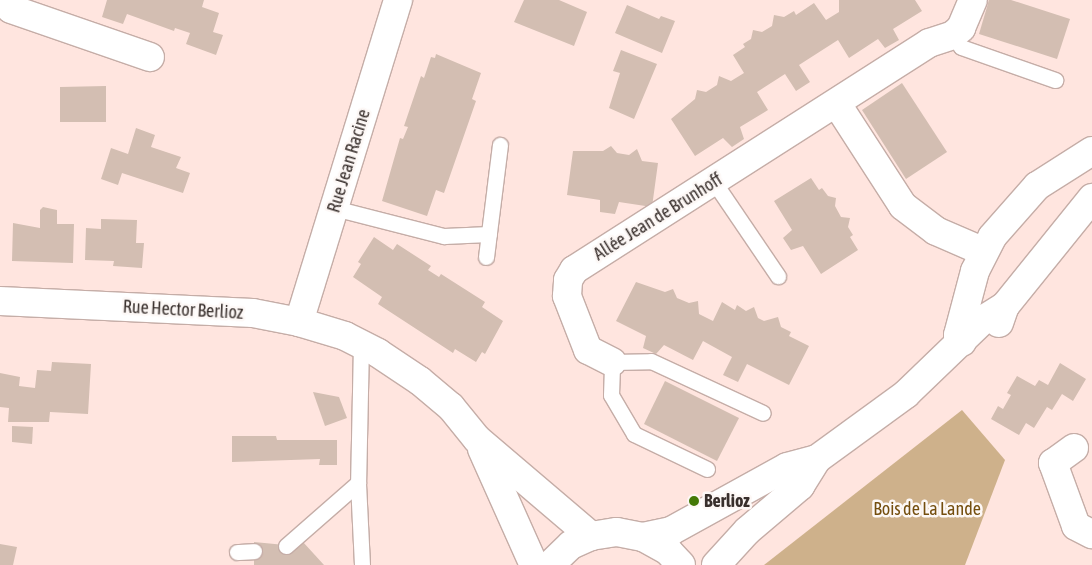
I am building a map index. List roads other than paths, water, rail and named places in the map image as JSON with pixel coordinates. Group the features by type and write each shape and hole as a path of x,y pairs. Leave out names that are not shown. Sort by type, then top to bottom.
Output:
{"street":[{"path":"1,0 11,9 150,57"},
{"name":"Rue Jean Racine","path":"299,322 398,0"},
{"path":"953,35 961,28 973,0"},
{"name":"Allée Jean de Brunhoff","path":"612,362 588,350 567,296 568,280 598,254 837,104 929,43 953,35"},
{"path":"837,104 903,206 936,230 982,252"},
{"path":"962,342 958,335 982,252 1037,186 1092,151"},
{"path":"906,394 922,391 960,365 997,328 1005,306 1092,198"},
{"name":"Rue Hector Berlioz","path":"0,301 253,314 299,322 361,344 426,386 451,407 477,439 592,536"},
{"path":"643,537 671,530 787,467 817,459 906,394 984,319 1005,306"},
{"name":"Rue Hector Berlioz","path":"477,439 534,565"},
{"path":"1074,448 1053,463 1076,526 1092,534"},
{"path":"716,565 747,531 800,486 817,459"},
{"path":"550,565 571,545 592,536 617,532 643,537 668,551 681,565"}],"lane":[{"path":"953,35 961,47 1055,80"},
{"path":"486,257 500,145"},
{"path":"714,182 778,276"},
{"path":"334,208 444,236 489,234"},
{"path":"361,344 358,483 362,565"},
{"path":"707,469 634,434 611,395 612,362 651,361 763,413"},
{"path":"286,546 358,483"},
{"path":"237,552 254,551"}],"place":[{"name":"Berlioz","path":"694,501"}],"park label":[{"name":"Bois de La Lande","path":"927,509"}]}
